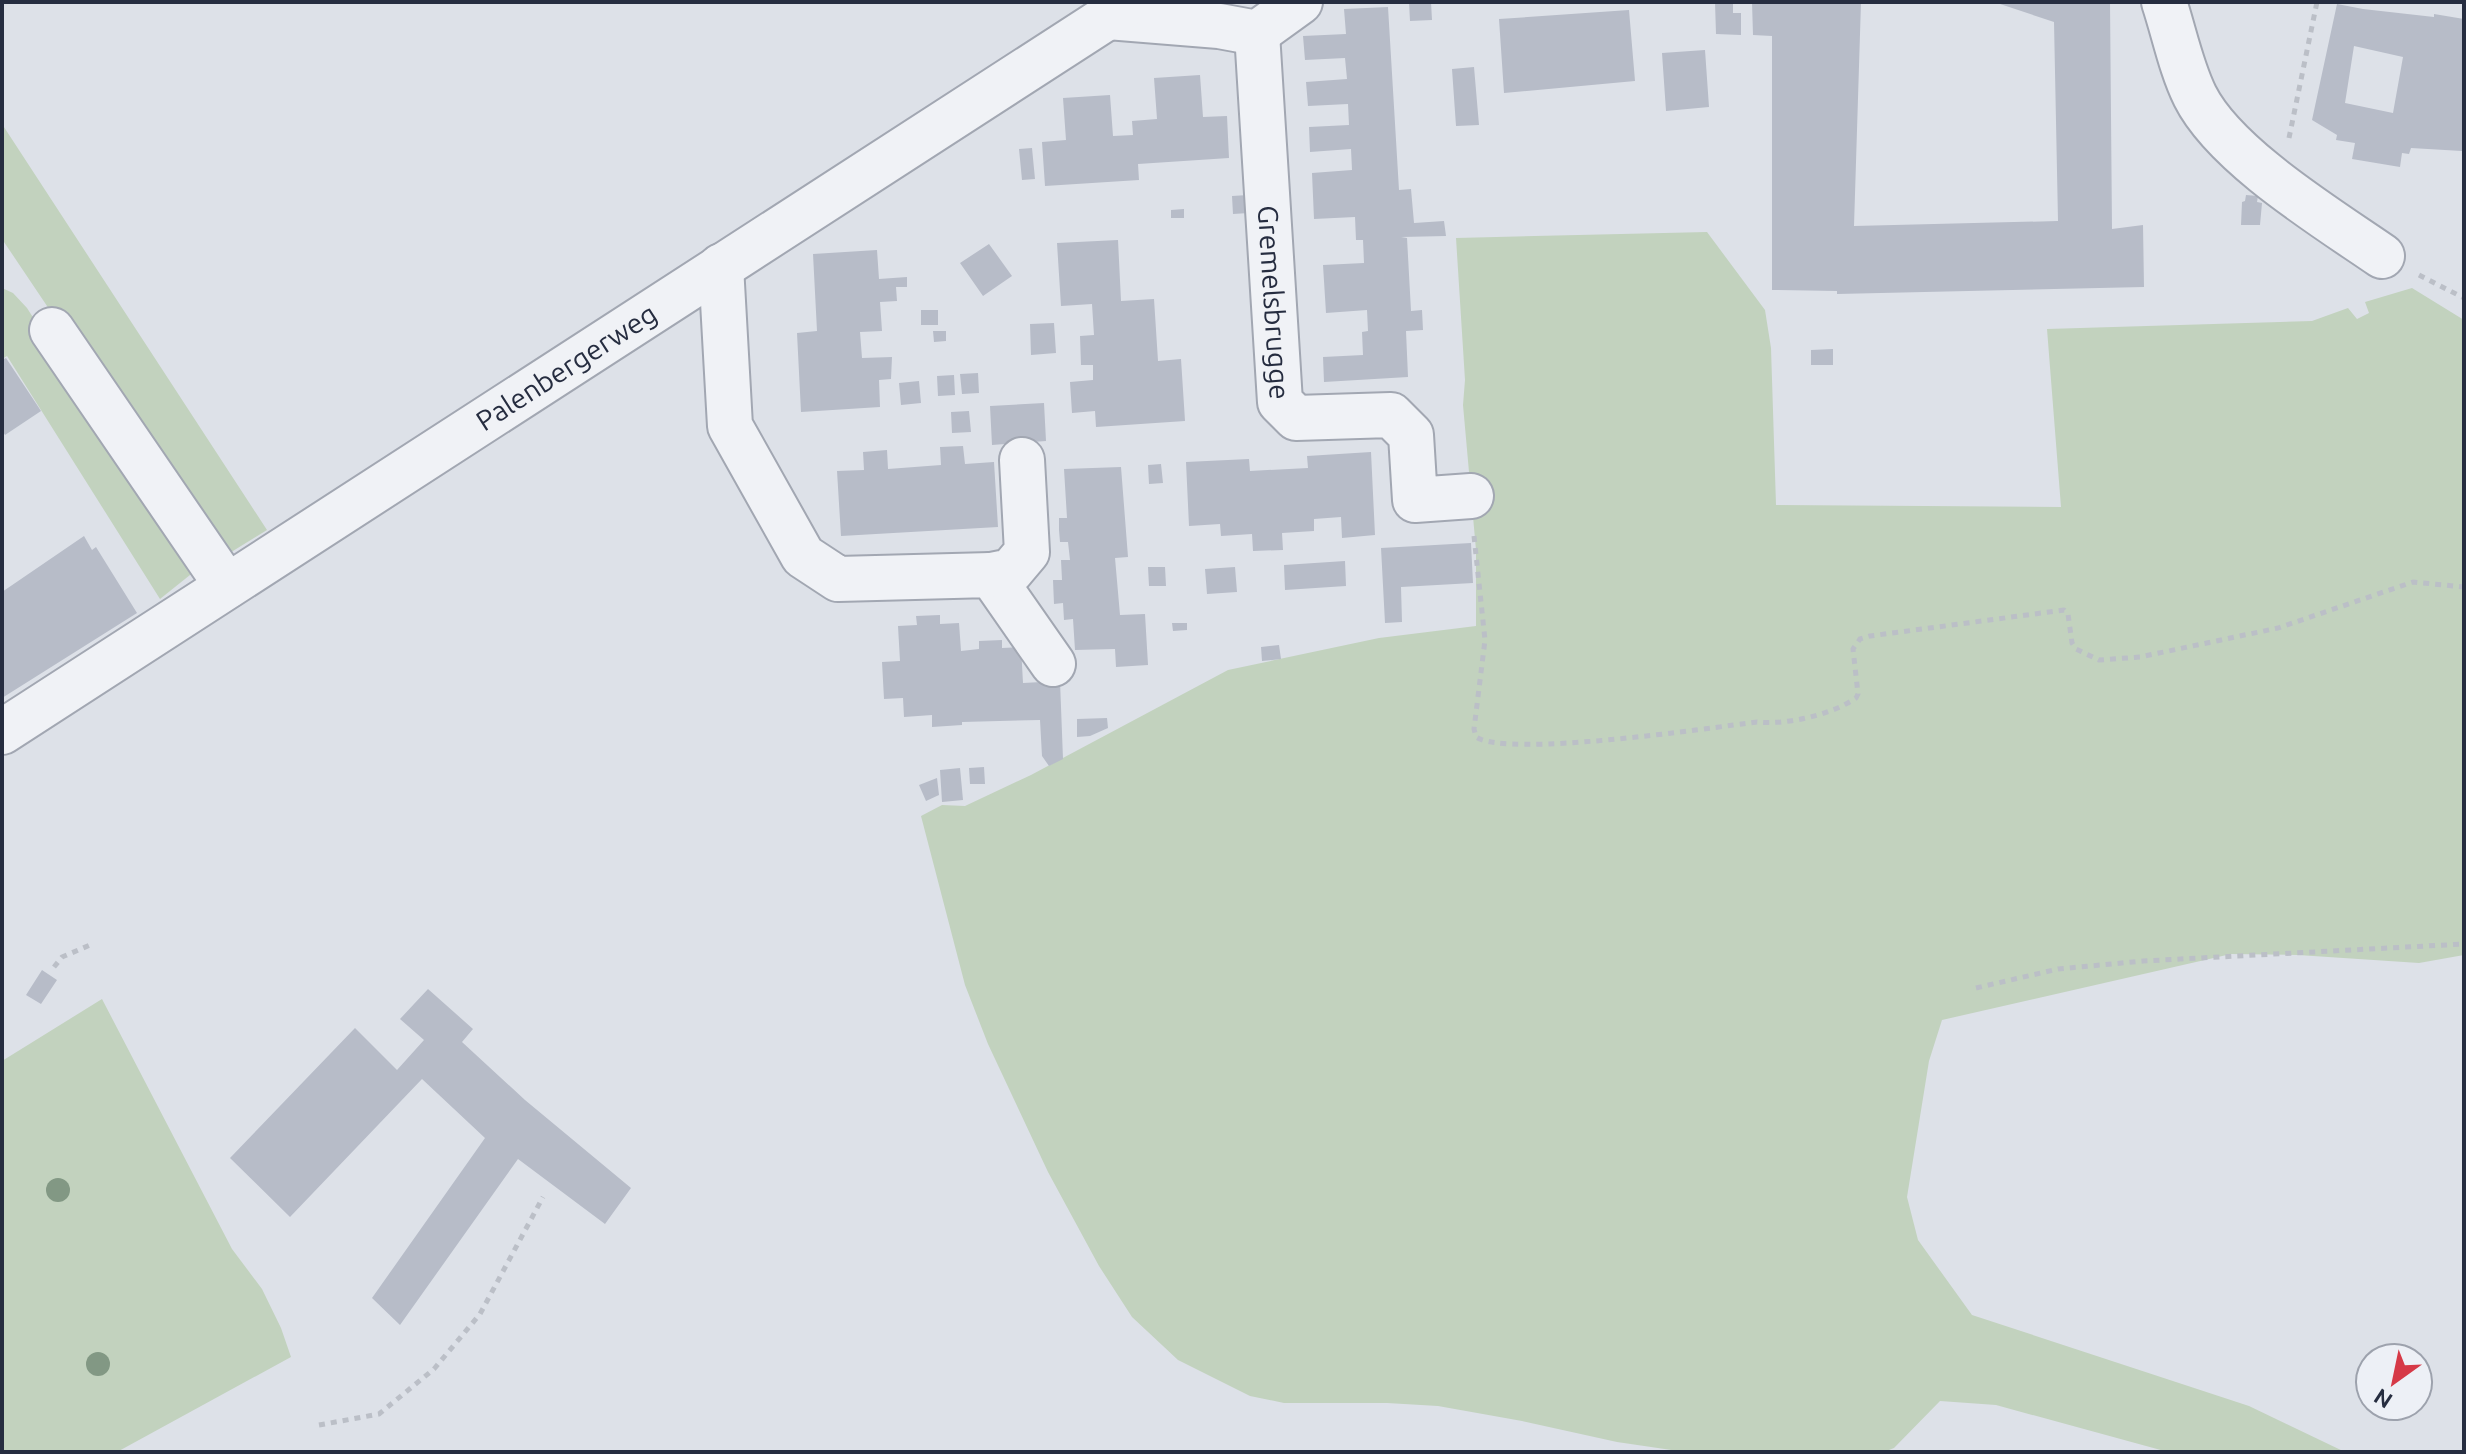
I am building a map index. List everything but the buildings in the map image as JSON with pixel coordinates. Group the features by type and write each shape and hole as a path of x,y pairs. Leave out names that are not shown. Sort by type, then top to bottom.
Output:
{"street":[{"path":"1119,10 1257,33 1300,2"},
{"path":"2164,2 2195,96 2230,142 2280,185 2382,256"},
{"name":"Palenbergerweg","path":"2,732 1119,10"},
{"name":"Gremelsbrugge","path":"1257,33 1280,402 1296,418 1391,415 1411,435 1415,500 1471,496"},
{"path":"721,266 730,426 803,556 838,579 991,575 1011,571 1027,552 1022,460"},
{"path":"52,330 227,586"},
{"path":"991,575 1053,664"}],"path":[{"path":"2280,185 2317,2"},
{"path":"2382,256 2464,298"},
{"path":"1471,496 1485,640 1474,729 1476,737 1487,742 1567,743 1770,723 1826,712 1856,698 1853,649 1860,639 1870,636 2064,610 2068,614 2072,643 2076,649 2099,660 2140,657 2278,628 2413,582 2464,587"},
{"path":"1976,988 2058,969 2143,961 2464,944"},
{"path":"54,967 62,957 90,945"},
{"path":"319,1425 379,1414 434,1369 480,1314 543,1197"}],"green space":[{"path":"2,124 267,530 228,554 213,553 2,239"},
{"path":"1707,232 1765,310 1771,348 1776,505 2061,507 2047,329 2312,321 2348,308 2357,319 2369,313 2365,302 2412,288 2464,320 2464,955 2419,963 2231,954 1942,1020 1929,1061 1907,1197 1918,1240 1972,1315 2249,1406 2345,1452 2168,1452 1996,1405 1940,1401 1894,1448 1884,1452 1685,1452 1617,1442 1438,1406 1284,1403 1250,1396 1178,1360 1132,1317 1099,1266 1048,1172 988,1044 965,985 921,816 942,805 965,806 1031,775 1228,670 1379,638 1476,626 1476,550 1463,405 1465,380 1456,238"},
{"path":"2,288 13,293 27,308 195,571 160,599 7,356 2,359"},
{"path":"102,999 232,1249 262,1289 291,1357 117,1452 2,1452 2,1061"}]}
